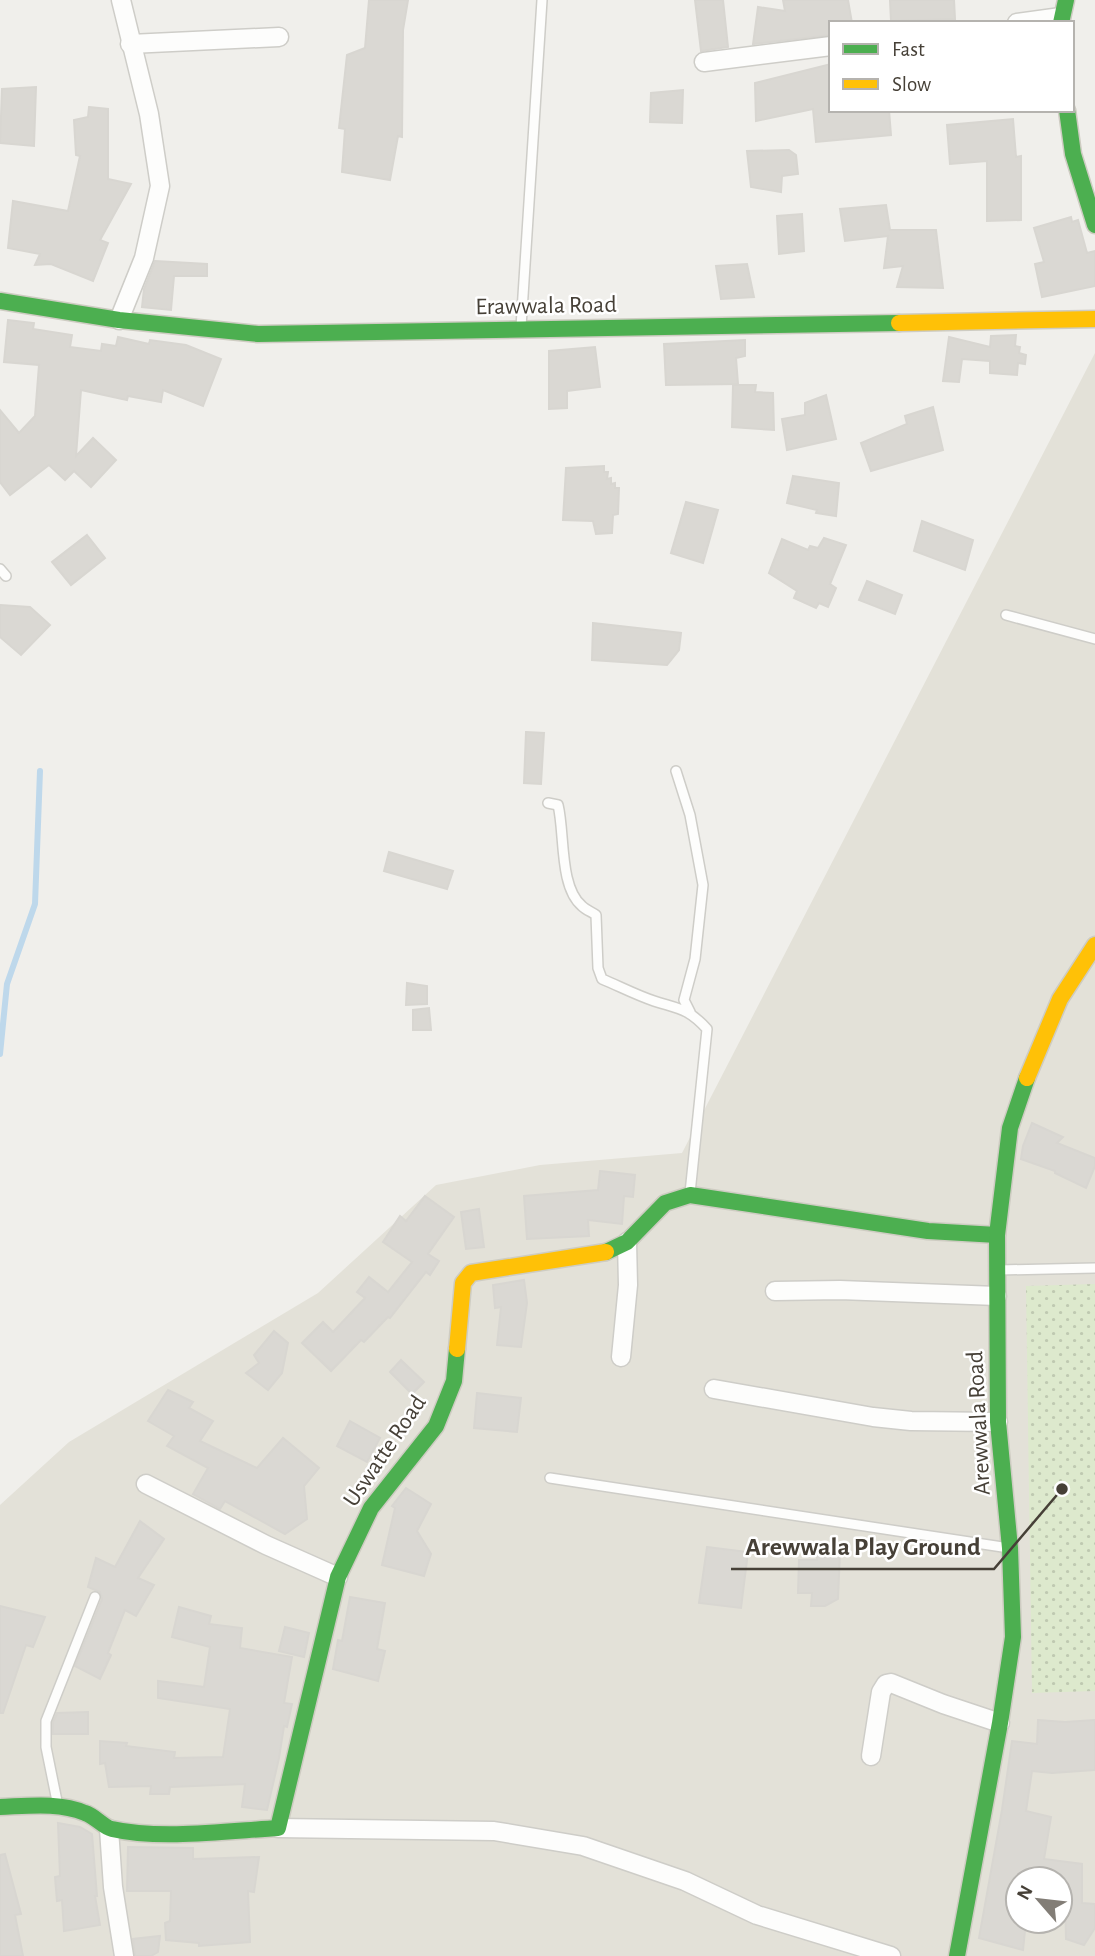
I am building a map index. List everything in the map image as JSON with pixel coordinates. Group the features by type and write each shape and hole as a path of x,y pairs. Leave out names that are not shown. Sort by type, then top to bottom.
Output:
{"street":[{"path":"119,320 144,258 160,186 149,114 121,0"},
{"path":"1026,21 1063,13"},
{"path":"130,44 279,37"},
{"path":"705,62 829,46"},
{"path":"1067,112 1068,127 1087,182 1095,225"},
{"name":"Erawwala Road","path":"0,300 119,320 258,334 1095,319"},
{"name":"Arewwala Road","path":"957,1956 1013,1637 1010,1548 998,1422 997,1270 997,1235 1010,1128 1030,1070 1060,999 1095,945"},
{"path":"690,1195 928,1231 997,1235"},
{"name":"Uswatte Road","path":"278,1828 338,1577 371,1508 436,1426 454,1381 463,1283 471,1273 601,1254 628,1242 665,1203 690,1195"},
{"path":"621,1357 628,1285 628,1242"},
{"path":"775,1291 840,1290 998,1296"},
{"path":"714,1389 873,1417 911,1421 998,1422"},
{"path":"146,1484 266,1545 338,1577"},
{"path":"871,1756 881,1692 886,1684 891,1683 1000,1723"},
{"path":"0,1807 70,1807 99,1818 109,1829 113,1887 124,1956"},
{"path":"109,1829 168,1834 278,1828 494,1831 583,1846 685,1881 757,1915 891,1956"}],"lane":[{"path":"521,330 542,0"},
{"path":"1006,615 1095,639"},
{"path":"676,771 690,815 703,885 695,959 684,1000 691,1013 707,1029 690,1195"},
{"path":"548,803 558,805 563,825 565,873 580,906 596,915 598,968 602,979 691,1013"},
{"path":"997,1270 1095,1268"},
{"path":"550,1478 1010,1548"},
{"path":"58,1807 46,1747 46,1721 95,1597"}],"shaded area":[{"path":"1095,353 1095,1956 0,1956 0,1505 69,1442 318,1293 436,1185 540,1165 682,1153"}],"green space":[{"path":"1095,1284 1095,1691 1032,1693 1026,1286"}],"building":[{"path":"369,0 408,0 403,30 402,137 398,136 390,180 342,172 345,129 339,128 347,55 365,48"},
{"path":"695,0 723,0 728,47 701,51"},
{"path":"783,0 848,0 852,21 829,21 829,35 753,44 758,7 785,11"},
{"path":"890,0 954,0 955,19 891,21"},
{"path":"829,64 829,112 889,112 891,135 816,142 813,109 756,121 755,83"},
{"path":"36,87 34,146 0,143 2,89"},
{"path":"683,90 682,123 650,122 651,93"},
{"path":"89,107 108,109 108,179 131,184 100,240 108,243 93,281 51,264 35,265 40,254 8,248 13,201 68,211 80,156 76,155 74,120 88,117"},
{"path":"1013,119 1016,157 1021,156 1021,220 987,221 987,161 950,164 947,125"},
{"path":"789,150 796,155 798,174 782,176 781,192 751,187 747,151"},
{"path":"886,205 890,230 936,230 943,288 897,287 903,266 884,268 888,236 845,241 840,209"},
{"path":"802,214 804,251 779,254 777,216"},
{"path":"1071,217 1072,222 1078,220 1087,253 1095,251 1095,286 1042,297 1035,264 1044,262 1034,228"},
{"path":"155,261 207,264 207,276 174,276 171,310 142,307 144,289"},
{"path":"747,264 754,297 721,299 716,266"},
{"path":"8,320 34,323 33,329 72,335 70,347 101,351 102,344 116,346 118,337 149,344 150,340 186,345 221,359 203,406 163,390 161,402 128,396 127,400 81,390 76,456 93,438 116,460 91,487 74,471 65,480 49,465 10,495 0,482 0,410 19,433 35,416 39,365 4,362"},
{"path":"1016,335 1015,346 1020,347 1019,353 1026,355 1025,364 1018,363 1017,375 990,373 990,361 962,359 959,382 943,381 949,337 990,347 991,336"},
{"path":"745,340 745,356 736,358 738,384 666,385 664,344"},
{"path":"595,347 600,387 567,391 567,408 549,409 549,351"},
{"path":"733,385 756,385 755,392 773,393 774,430 732,427"},
{"path":"826,395 836,439 787,450 782,419 805,415 805,403"},
{"path":"933,407 943,450 871,471 861,443 907,424 905,416"},
{"path":"604,466 604,472 608,472 607,479 611,478 611,484 615,483 615,488 619,488 618,514 613,515 612,533 596,534 593,521 563,520 566,468"},
{"path":"793,476 839,483 836,516 816,513 817,510 787,503"},
{"path":"686,502 718,510 703,563 671,553"},
{"path":"922,521 973,540 965,570 914,551"},
{"path":"87,535 105,558 71,585 52,562"},
{"path":"824,538 846,545 830,584 836,588 828,607 819,603 816,608 794,598 797,591 769,573 782,539 808,550 810,546 818,548"},
{"path":"867,581 902,595 895,614 859,600"},
{"path":"0,605 30,607 50,625 21,655 0,637"},
{"path":"593,623 681,633 679,650 667,665 592,660"},
{"path":"526,732 544,733 541,784 524,783"},
{"path":"389,852 453,871 447,889 384,871"},
{"path":"407,983 427,986 427,1004 406,1005"},
{"path":"429,1008 431,1030 413,1030 413,1010"},
{"path":"1032,1123 1063,1137 1057,1143 1095,1158 1095,1166 1086,1188 1055,1171 1021,1159"},
{"path":"600,1171 635,1175 633,1197 624,1196 622,1224 588,1220 589,1236 527,1239 524,1196 598,1190"},
{"path":"425,1196 454,1217 428,1254 439,1261 430,1275 426,1272 390,1318 364,1342 361,1340 331,1371 302,1343 323,1322 333,1332 365,1298 357,1292 369,1277 388,1292 412,1262 383,1242 400,1216 406,1221"},
{"path":"479,1209 484,1247 466,1249 461,1212"},
{"path":"524,1280 527,1303 521,1347 497,1345 501,1307 495,1308 493,1285"},
{"path":"274,1331 288,1343 282,1373 268,1390 246,1373 259,1363 254,1355"},
{"path":"401,1360 424,1382 412,1394 390,1372"},
{"path":"168,1390 193,1402 189,1408 213,1421 200,1441 257,1468 283,1438 319,1468 304,1486 307,1519 285,1534 225,1501 220,1509 193,1494 208,1468 167,1446 174,1436 148,1421"},
{"path":"477,1393 521,1398 517,1432 474,1428"},
{"path":"350,1421 380,1438 367,1462 337,1446"},
{"path":"406,1488 431,1504 417,1531 431,1554 424,1576 382,1565 395,1508 392,1506"},
{"path":"140,1521 164,1539 138,1578 154,1585 136,1616 125,1610 108,1653 111,1655 100,1679 75,1666 102,1599 100,1592 88,1587 96,1558 115,1567"},
{"path":"707,1547 748,1552 741,1608 699,1603"},
{"path":"817,1552 840,1552 838,1599 825,1606 811,1606 812,1593 798,1593 799,1560 817,1560"},
{"path":"350,1597 385,1603 377,1649 385,1651 378,1681 333,1669 338,1640 342,1641"},
{"path":"0,1606 45,1617 33,1647 26,1645 3,1713 0,1713"},
{"path":"179,1607 211,1616 209,1624 242,1628 240,1648 292,1657 284,1703 292,1704 287,1727 284,1726 267,1810 242,1807 245,1784 170,1787 169,1794 150,1794 151,1786 109,1787 105,1763 100,1764 100,1741 175,1752 174,1758 223,1757 230,1709 158,1698 158,1681 204,1687 210,1647 172,1637"},
{"path":"285,1627 309,1633 304,1657 279,1651"},
{"path":"88,1712 88,1734 53,1734 53,1722 57,1713"},
{"path":"1038,1720 1095,1720 1095,1770 1052,1773 1032,1771 1026,1811 1051,1817 1044,1859 1082,1864 1082,1903 1095,1904 1095,1928 1084,1945 1066,1939 1066,1935 1074,1935 1074,1865 1004,1865 1004,1935 1025,1935 1023,1950 979,1938 1012,1741 1037,1744"},
{"path":"58,1823 80,1827 92,1834 95,1896 100,1925 64,1931 62,1900 57,1901 55,1877 60,1876"},
{"path":"128,1847 193,1848 193,1859 259,1857 254,1892 248,1891 250,1942 199,1946 199,1943 166,1940 165,1923 170,1921 171,1891 127,1891"},
{"path":"5,1854 21,1914 15,1915 23,1956 0,1956 0,1855"},
{"path":"160,1936 158,1952 151,1956 135,1956 133,1939"}],"waterway":[{"path":"0,1054 7,984 35,904 40,771"}],"traffic: fast":[{"path":"1061,21 1066,0"},
{"path":"1067,112 1073,154 1095,225"},
{"path":"0,301 119,320 258,334 899,323"},
{"path":"957,1956 1013,1637 1010,1548 998,1422 997,1235 1010,1128 1027,1078"},
{"path":"606,1252 627,1242 665,1203 690,1195 928,1231 997,1235"},
{"path":"0,1807 65,1807 89,1814 112,1829 151,1834 278,1828 338,1577 371,1508 436,1426 454,1381 457,1349"}],"traffic: slow":[{"path":"899,323 1095,319"},
{"path":"1027,1078 1060,999 1095,945"},
{"path":"457,1349 463,1283 471,1273 606,1252"}],"place":[{"name":"Arewwala Play Ground","path":"1062,1489"}]}
